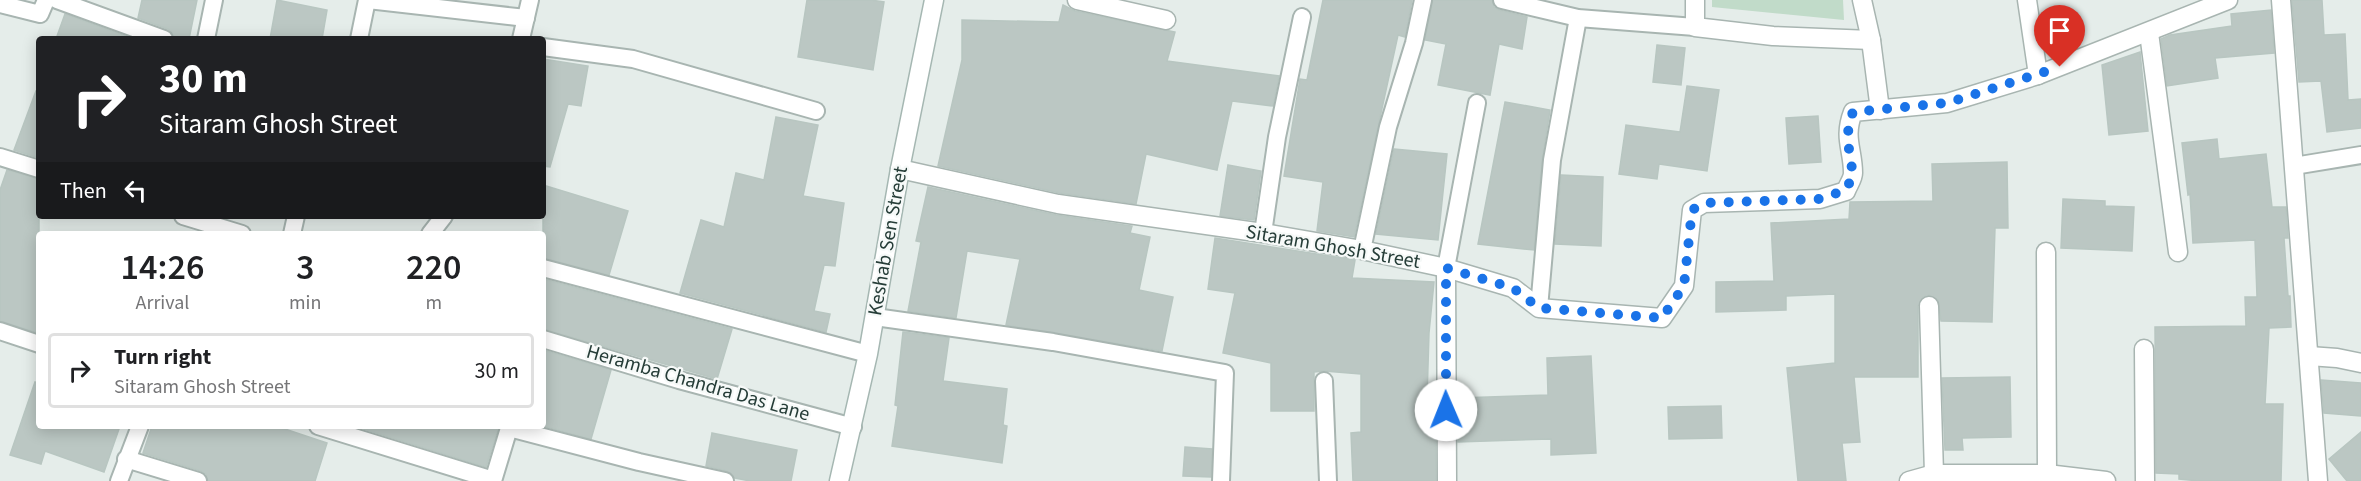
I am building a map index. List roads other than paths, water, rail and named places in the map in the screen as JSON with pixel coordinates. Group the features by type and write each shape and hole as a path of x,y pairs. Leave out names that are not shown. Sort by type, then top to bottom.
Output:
{"street":[{"name":"Keshab Sen Street","path":"839,481 868,354 900,169 934,0"},
{"path":"1077,0 1166,20"},
{"path":"1695,0 1695,27 1773,36 1871,40"},
{"path":"1862,0 1871,40 1880,110"},
{"path":"2027,0 2038,75"},
{"path":"1539,308 1662,318 1684,286 1692,210 1704,203 1820,199 1846,190 1853,175 1848,124 1853,112 1947,103 2038,75 2150,33 2228,0"},
{"path":"2281,0 2318,481"},
{"path":"2150,33 2178,252"},
{"name":"Sitaram Ghosh Street","path":"900,169 1058,204 1263,233 1362,250 1446,268 1513,288 1539,308"},
{"path":"2046,252 2047,474"},
{"path":"1446,268 1447,481"},
{"path":"1929,306 1934,474"},
{"path":"2144,349 2145,481"},
{"path":"2309,356 2361,363"},
{"path":"1909,481 1934,474 2047,474 2106,481"}],"lane":[{"path":"0,4 40,14 46,0"},
{"path":"57,0 156,36"},
{"path":"207,36 214,0"},
{"path":"360,36 367,0 526,18"},
{"path":"522,36 530,0"},
{"path":"1362,250 1388,127 1414,43 1423,0"},
{"path":"1502,0 1578,18 1695,27"},
{"path":"1263,233 1277,137 1302,17"},
{"path":"1539,308 1552,160 1578,18"},
{"path":"546,48 633,59 816,111"},
{"path":"1446,268 1477,103"},
{"path":"2294,166 2361,155"},
{"path":"0,157 36,168"},
{"path":"193,219 232,231"},
{"path":"432,231 442,219"},
{"path":"546,269 868,354"},
{"path":"875,317 1053,342 1225,373 1221,481"},
{"path":"0,331 36,343"},
{"name":"Heramba Chandra Das Lane","path":"546,340 679,380 853,427"},
{"path":"1324,381 1328,481"},
{"path":"119,481 139,429"},
{"path":"328,429 493,481 509,429"},
{"path":"513,429 639,462 725,481"},
{"path":"126,459 198,481"}]}
